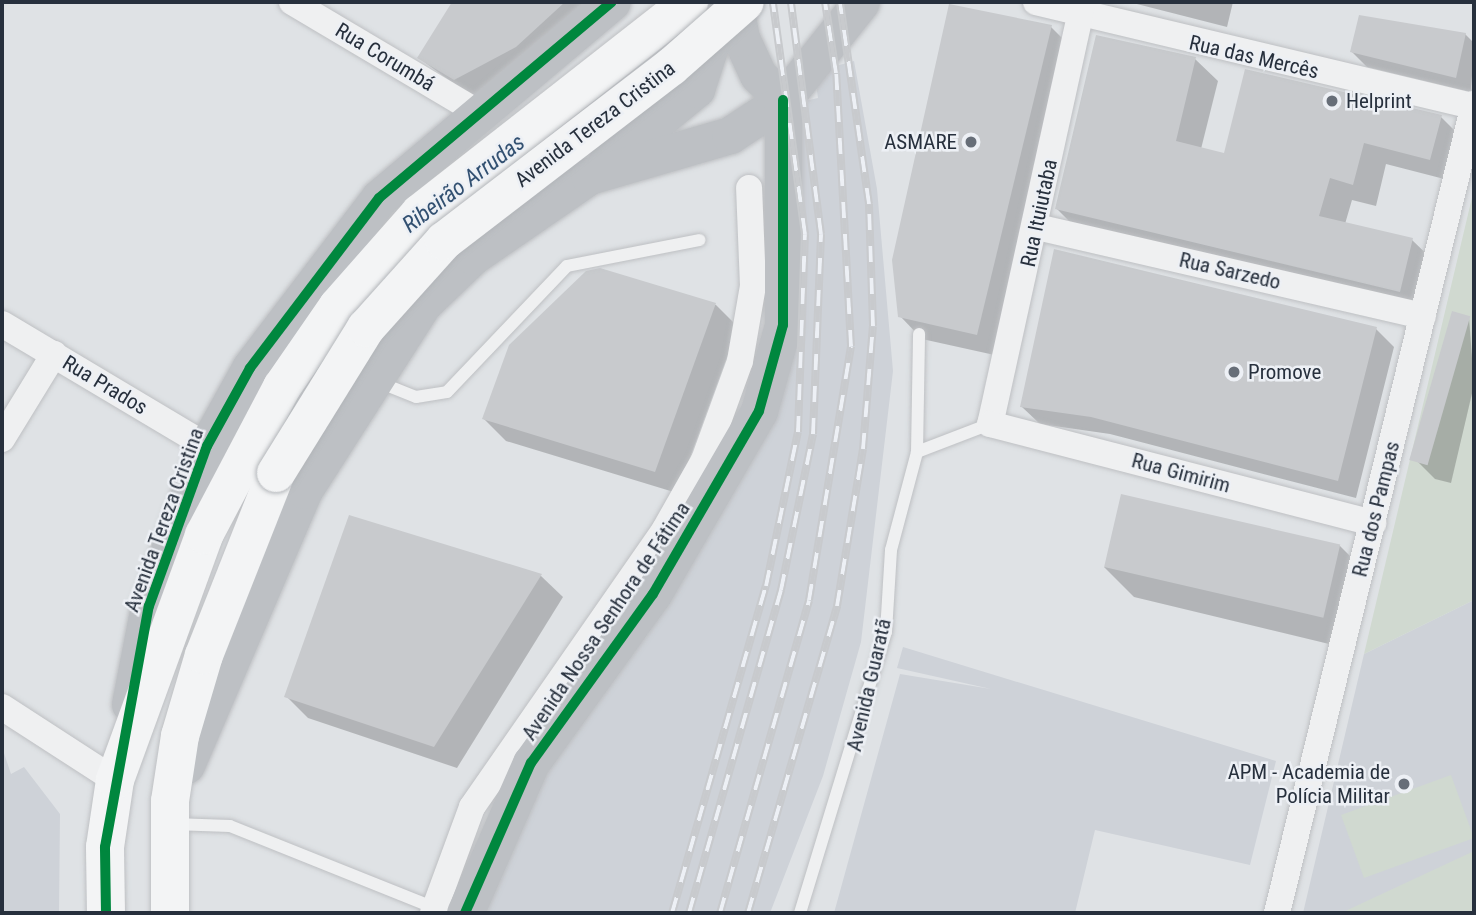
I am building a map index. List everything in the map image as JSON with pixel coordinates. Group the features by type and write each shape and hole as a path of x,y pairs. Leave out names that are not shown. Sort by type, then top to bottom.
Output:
{"highway":[{"name":"Avenida Tereza Cristina","path":"106,913 105,847 116,780 204,536 282,387 338,306 420,213 689,2"},
{"name":"Avenida Tereza Cristina","path":"170,913 169,813 204,655 276,473 366,328 444,241 671,67 746,2"}],"main road":[{"path":"537,63 580,2"},
{"name":"Avenida Tereza Cristina","path":"116,780 149,606 207,446 304,289 379,198 477,112 611,2"},
{"path":"589,176 696,89 711,43 705,2"},
{"path":"734,2 741,38 758,75 783,100"},
{"name":"Avenida Tereza Cristina","path":"169,813 287,525 371,378 423,304 474,256 589,176 730,135 783,100 861,2"},
{"name":"Avenida Nossa Senhora de Fátima","path":"444,911 531,763 653,594 759,411 783,325 783,100"}],"street":[{"name":"Rua Corumbá","path":"292,2 477,112"},
{"name":"Rua das Mercês","path":"1036,2 1082,9 1474,105"},
{"name":"Rua Ituiutaba","path":"990,424 1037,227 1082,9"},
{"name":"Rua dos Pampas","path":"1278,913 1474,105"},
{"name":"Avenida Nossa Senhora de Fátima","path":"444,911 472,807 664,529 704,460 743,349 753,286 749,188"},
{"name":"Rua Sarzedo","path":"1037,227 1423,316"},
{"name":"Rua Prados","path":"2,324 207,446"},
{"path":"2,439 54,354"},
{"name":"Rua Gimirim","path":"990,424 1373,523"},
{"path":"2,707 116,780"}],"lane":[{"path":"371,378 416,397 447,392 566,266 699,240"},
{"name":"Avenida Guaratã","path":"800,913 868,707 886,632 891,550 917,452 919,334"},
{"path":"917,452 990,424"},
{"path":"169,813 230,826 444,911"}],"shaded area":[{"path":"854,61 877,189 893,371 861,642 823,776 770,913 476,913 492,857 774,395 779,107 818,98 814,72"},
{"path":"1474,189 1474,600 1364,654"},
{"name":"APM - Academia de Polícia Militar","path":"1474,600 1474,913 1303,913 1364,654"},
{"path":"903,647 1276,761 1250,865 1095,830 1075,913 834,913 900,674 991,689 897,668"},
{"path":"2,747 11,774 24,767 60,814 59,913 2,913"},
{"path":"1451,775 1474,838 1364,878 1341,815"},
{"path":"1472,852 1474,913 1341,913"}],"building":[{"path":"452,2 565,2 516,47 454,80 417,58"},
{"name":"ASMARE","path":"949,4 1052,25 977,335 898,317 892,260"},
{"path":"1359,15 1466,33 1456,78 1350,52"},
{"path":"1096,35 1196,57 1176,141 1224,153 1245,69 1442,115 1430,160 1364,143 1353,185 1330,178 1319,216 1413,238 1400,292 1055,209"},
{"name":"Promove","path":"1054,249 1377,327 1338,481 1091,417 1020,407"},
{"path":"600,268 716,303 655,472 482,419 509,345 586,271"},
{"path":"1452,311 1470,316 1428,465 1409,460"},
{"path":"1121,494 1340,545 1323,618 1104,567"},
{"path":"349,515 542,574 434,747 284,697"}],"railway":[{"path":"672,913 766,586 798,432 805,234 773,2"},
{"path":"689,913 781,590 813,434 821,234 791,2"},
{"path":"720,913 809,600 851,346 836,73 825,2"},
{"path":"748,913 837,606 863,449 873,326 869,204 840,2"}],"cycle path":[{"path":"106,913 105,847 149,606 207,446 250,368 379,198 612,2"},
{"path":"465,913 531,763 653,594 759,411 783,325 783,100"}],"place":[{"name":"Helprint","path":"1332,101"},
{"name":"ASMARE","path":"971,142"},
{"name":"Promove","path":"1234,372"},
{"name":"APM - Academia de Polícia Militar","path":"1404,784"}],"water label":[{"name":"Ribeirão Arrudas","path":"464,184"}]}
